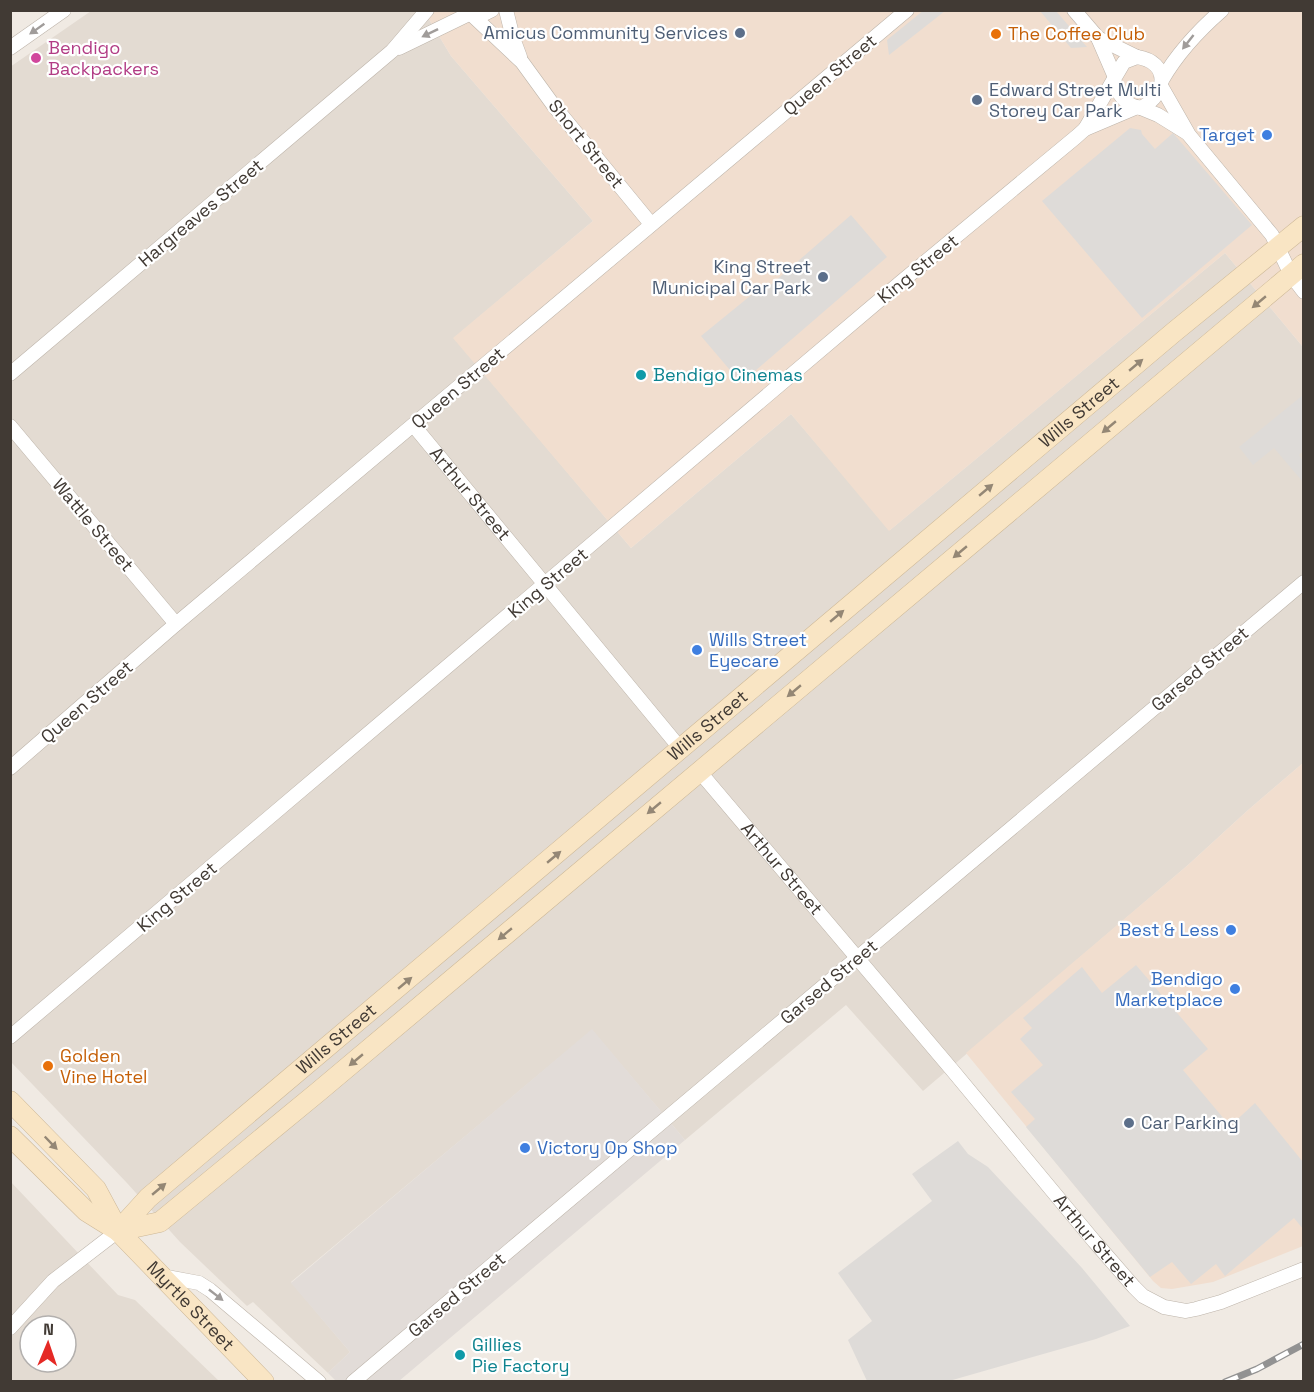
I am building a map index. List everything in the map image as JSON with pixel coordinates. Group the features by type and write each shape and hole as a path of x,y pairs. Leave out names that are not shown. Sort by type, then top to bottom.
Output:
{"main road":[{"name":"Wills Street","path":"118,1231 148,1198 584,832 680,748 1304,226"},
{"name":"Wills Street","path":"118,1231 159,1222 318,1092 1297,270"},
{"name":"Arthur Street","path":"680,748 699,771"},
{"name":"Myrtle Street","path":"10,1101 96,1188 118,1231"},
{"name":"Myrtle Street","path":"10,1136 86,1211 118,1231 264,1382"}],"street":[{"path":"10,48 64,10"},
{"name":"Hargreaves Street","path":"10,374 392,51 427,10"},
{"name":"Hargreaves Street","path":"392,51 468,13 482,15 492,10"},
{"name":"Short Street","path":"506,10 522,63"},
{"name":"Queen Street","path":"10,768 176,624 907,10"},
{"path":"1074,10 1098,38 1118,93 1129,104 1158,115 1189,135"},
{"path":"1139,107 1154,98 1173,62 1194,34 1222,10"},
{"name":"Short Street","path":"468,13 522,63 554,106 651,224"},
{"path":"1098,38 1137,57 1151,61 1157,66 1162,83 1189,135 1265,226 1297,270 1304,292"},
{"path":"1114,77 1124,62 1137,57"},
{"name":"King Street","path":"1085,129 1114,77"},
{"name":"King Street","path":"10,1037 1085,129 1139,107"},
{"name":"Wattle Street","path":"10,426 176,624"},
{"name":"Arthur Street","path":"414,426 680,748"},
{"name":"Garsed Street","path":"353,1382 1304,582"},
{"name":"Arthur Street","path":"699,771 1143,1296 1174,1309 1196,1310 1304,1269"},
{"name":"Wills Street","path":"10,1328 53,1281 118,1231"},
{"path":"162,1276 199,1283 210,1290 319,1382"}],"shaded area":[{"path":"924,10 945,11 889,55 887,40"},
{"path":"91,11 424,11 451,56 593,221 454,338 631,548 791,414 890,530 1225,253 1303,347 1303,763 1188,865 923,1091 846,1005 685,1140 592,1030 291,1282 350,1352 328,1373 253,1302 247,1306 180,1242 11,1062 10,67"},
{"path":"424,11 1303,11 1303,347 1225,253 889,531 791,414 631,548 453,338 593,221 451,56"},
{"path":"1040,11 1056,11 1087,47 1071,48"},
{"path":"1130,128 1141,130 1155,149 1173,133 1252,225 1142,318 1042,201"},
{"name":"King Street Municipal Car Park","path":"851,215 887,257 741,383 701,336 755,292 758,296"},
{"path":"1303,395 1303,451 1299,455 1303,461 1303,482 1274,448 1253,465 1239,447"},
{"path":"1303,763 1303,1246 1213,1282 1172,1289 1161,1288 966,1053 1188,865"},
{"name":"Car Parking","path":"1136,965 1208,1049 1183,1070 1230,1126 1255,1103 1303,1162 1303,1229 1294,1218 1225,1276 1216,1264 1191,1284 1172,1262 1150,1277 1026,1127 1035,1119 1011,1092 1043,1065 1020,1039 1032,1028 1023,1018 1082,967 1102,993"},
{"path":"592,1029 685,1140 399,1381 336,1381 328,1373 350,1352 291,1283"},
{"path":"958,1141 968,1154 988,1167 1082,1268 1130,1326 1096,1339 949,1381 867,1381 848,1340 872,1321 838,1273 932,1201 912,1174"},
{"path":"10,1181 118,1295 135,1300 219,1381 11,1381"}],"railway":[{"path":"1225,1382 1257,1369 1304,1344"}],"place":[{"name":"Amicus Community Services","path":"740,33"},
{"name":"The Coffee Club","path":"996,34"},
{"name":"Bendigo Backpackers","path":"36,58"},
{"name":"Edward Street Multi Storey Car Park","path":"977,100"},
{"name":"Target","path":"1267,135"},
{"name":"King Street Municipal Car Park","path":"823,277"},
{"name":"Bendigo Cinemas","path":"641,375"},
{"name":"Wills Street Eyecare","path":"697,650"},
{"name":"Best & Less","path":"1231,930"},
{"name":"Bendigo Marketplace","path":"1235,989"},
{"name":"Golden Vine Hotel","path":"48,1066"},
{"name":"Car Parking","path":"1129,1123"},
{"name":"Victory Op Shop","path":"525,1148"},
{"name":"Gillies Pie Factory","path":"460,1355"}]}
